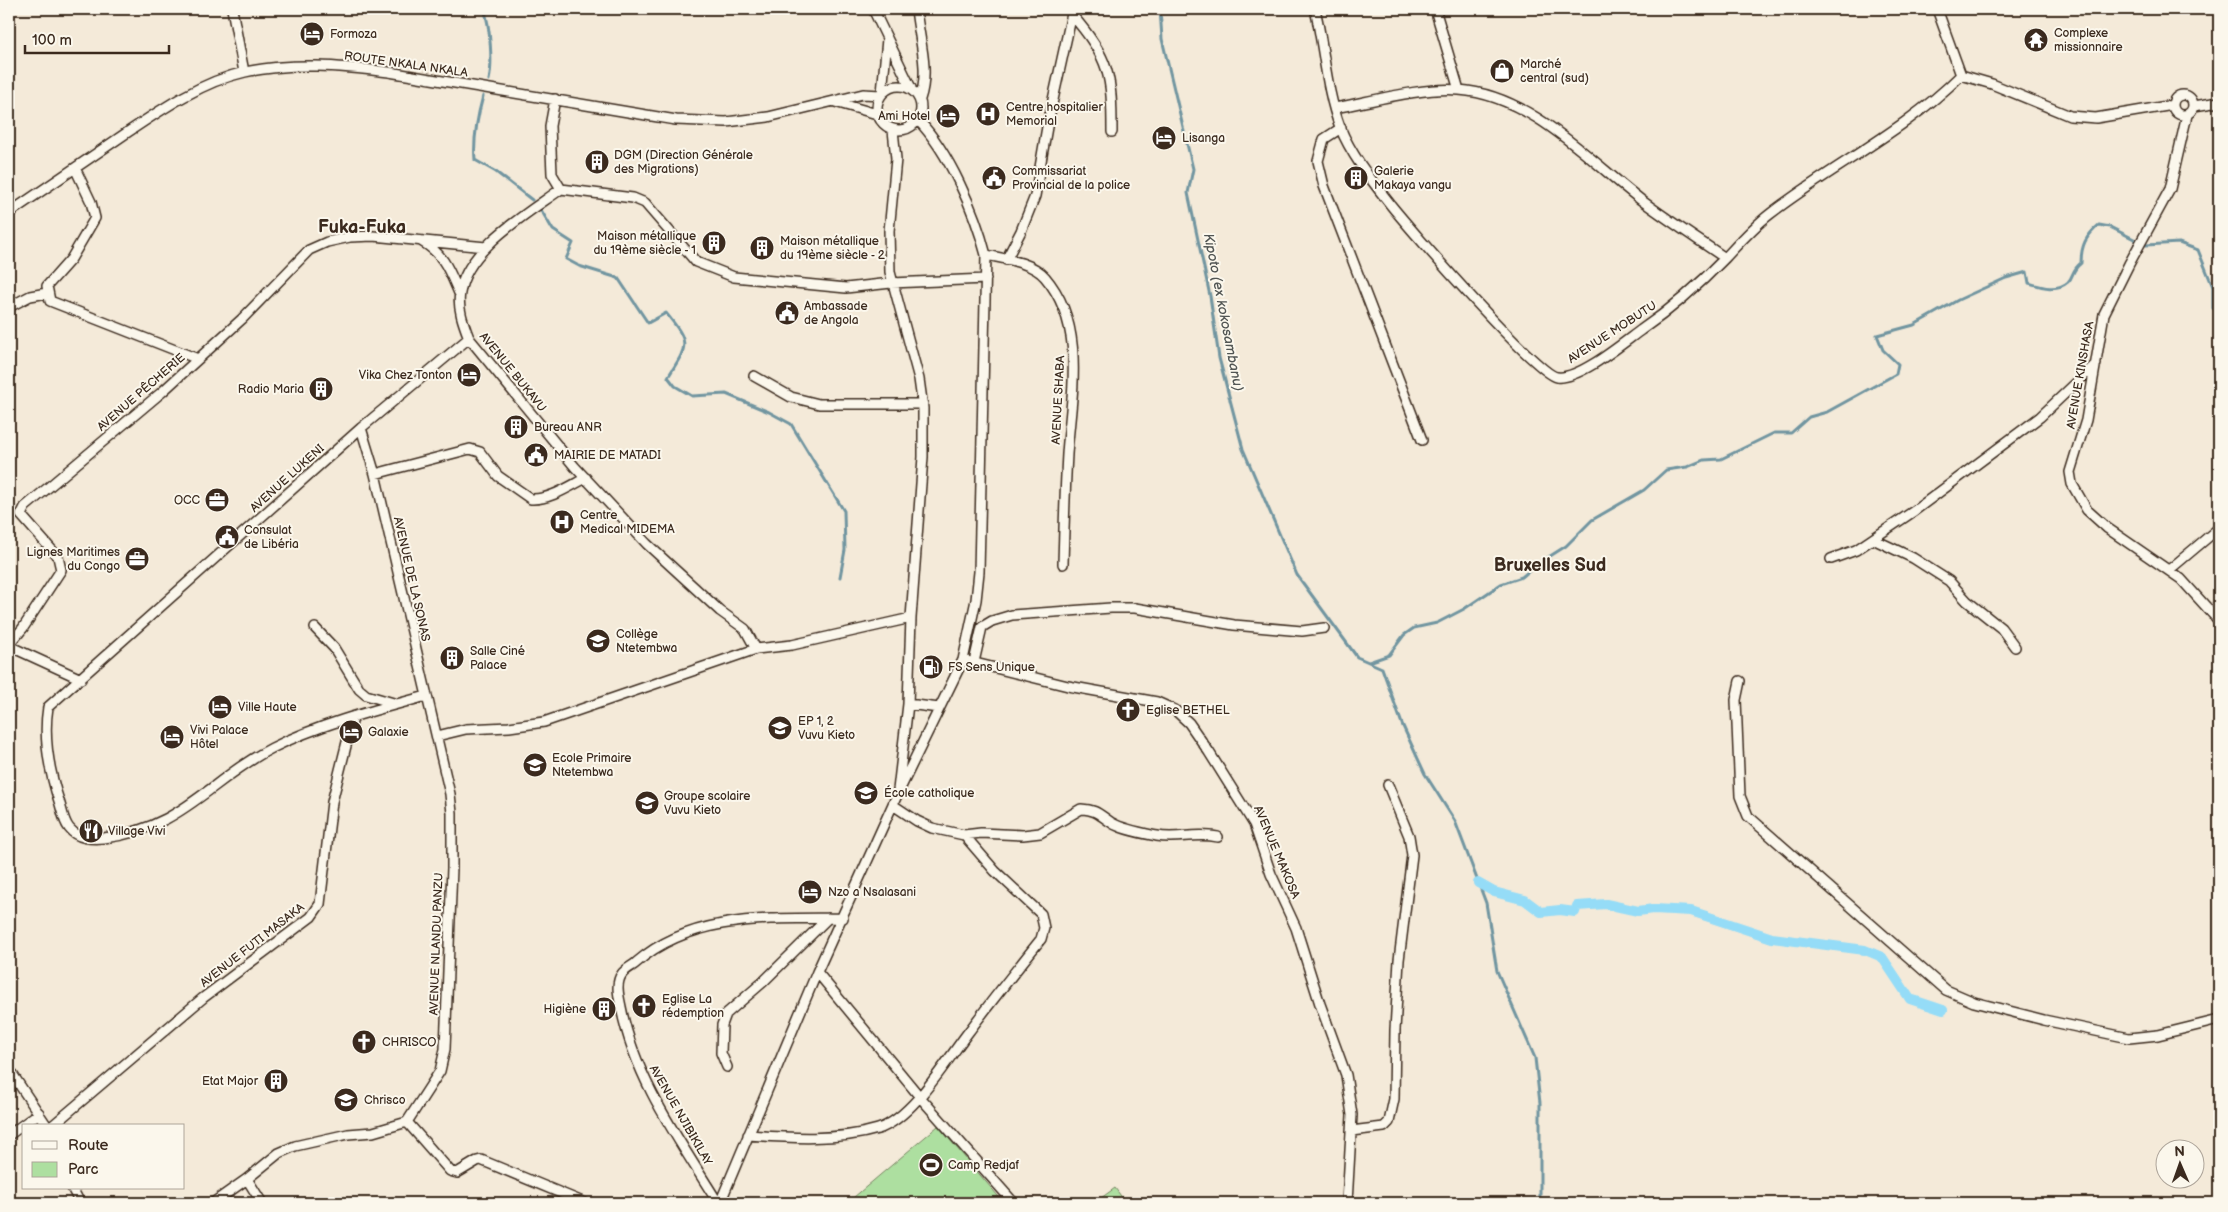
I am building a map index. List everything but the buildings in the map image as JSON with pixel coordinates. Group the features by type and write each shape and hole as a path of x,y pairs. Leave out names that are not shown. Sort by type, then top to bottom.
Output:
{"street":[{"path":"232,9 244,72"},
{"path":"873,9 910,88 920,99"},
{"path":"887,39 882,94 876,107 877,114 881,121 893,130 903,130 912,127 921,114 920,99 924,81 924,63 916,9"},
{"name":"AVENUE MOBUTU","path":"1315,9 1335,108 1341,128 1368,175 1391,206 1477,303 1541,368 1556,377 1582,370 1670,310 1766,217 1795,194 1911,118 1941,95 1961,75"},
{"path":"1435,9 1459,90"},
{"path":"1937,9 1961,75 1992,84 2070,116 2096,118 2173,105 2178,97 2184,95 2192,100 2194,106"},
{"path":"1073,12 1095,44 1106,67 1112,88 1112,132"},
{"path":"1006,260 1021,231 1035,196 1047,127 1073,12"},
{"name":"ROUTE NKALA NKALA","path":"9,213 164,108 201,88 244,72 297,65 345,66 676,120 726,122 768,117 869,93 882,94"},
{"path":"882,94 896,86 910,88"},
{"path":"1335,108 1431,91 1459,90 1499,99 1524,109 1616,178 1640,199 1725,258"},
{"path":"555,99 550,126 552,174 561,189 634,198 645,203 696,262 734,277 846,288 891,283 986,279"},
{"path":"834,102 877,114"},
{"path":"2173,105 2177,113 2187,115 2194,106 2219,102"},
{"name":"AVENUE KINSHASA","path":"2187,115 2170,189 2104,314 2086,420 2070,472 2072,484 2087,510 2136,548 2181,579 2219,621"},
{"path":"719,1203 817,972 898,793 963,660 976,600 986,255 978,225 942,151 934,136 918,120"},
{"path":"1341,128 1324,139 1318,161 1324,186 1422,440"},
{"path":"893,130 896,158 888,250 891,283 919,379 923,404 923,457 911,618 908,704 898,793"},
{"path":"75,168 92,202 94,218 71,259 47,286 50,301 198,359"},
{"name":"AVENUE BUKAVU","path":"561,189 486,247 466,273 460,293 462,313 469,338 586,478 647,544 720,610 745,629 756,649"},
{"name":"AVENUE PÊCHERIE","path":"9,645 23,628 60,570 58,557 22,515 24,507 162,392 242,319 309,250 327,242 350,237 373,236 486,247"},
{"path":"418,239 436,250 447,265 460,293"},
{"name":"AVENUE SHABA","path":"986,255 1026,265 1045,277 1066,316 1073,342 1074,370 1067,461 1063,564"},
{"path":"9,307 30,296 47,293"},
{"name":"AVENUE LUKENI","path":"426,696 286,741 261,754 185,809 155,826 127,835 84,838 69,828 54,785 46,725 48,707 361,428 469,338"},
{"path":"1830,559 1856,550 1914,511 2040,417 2096,364"},
{"path":"754,376 791,397 819,404 923,404"},
{"name":"AVENUE DE LA SONAS","path":"361,428 375,474 437,736"},
{"path":"375,474 470,449 480,452 498,476 531,499 537,500 558,492 586,478"},
{"path":"2169,570 2219,528"},
{"path":"1873,539 1913,558 1949,581 1967,601 2001,628 2015,647"},
{"path":"974,662 982,628 992,621 1012,615 1095,608 1135,608 1234,625 1302,631 1324,628"},
{"path":"437,736 466,728 509,727 544,722 756,649 792,645 911,618"},
{"path":"315,628 334,648 359,689 366,695 397,704"},
{"path":"9,645 81,679"},
{"name":"AVENUE MAKOSA","path":"963,660 1068,686 1157,702 1174,710 1189,723 1225,776 1254,824 1271,874 1296,928 1320,1004 1346,1075 1352,1101 1347,1203"},
{"path":"1740,681 1736,700 1740,796 1748,816 1946,990 1974,1002 2035,1018 2129,1038 2158,1035 2219,1020"},
{"path":"908,704 939,708"},
{"name":"AVENUE FUTI MASAKA","path":"54,1124 203,998 311,917 320,904 332,802 353,718"},
{"name":"AVENUE NLANDU PANZU","path":"407,1122 440,1071 445,1049 452,813 437,736"},
{"path":"1351,1132 1384,1127 1389,1122 1394,1099 1399,960 1412,855 1409,836 1388,786"},
{"path":"893,805 917,821 932,828 964,835 982,833 1023,835 1040,833 1081,809 1100,813 1112,823 1125,828 1160,836 1203,833 1218,837"},
{"path":"748,1135 785,1138 841,1135 878,1129 894,1120 920,1097 1041,940 1044,928 1041,914 995,871 964,835"},
{"path":"727,1067 721,1053 722,1025 726,1014 763,982 828,918"},
{"name":"AVENUE NJIBIKILAY","path":"719,1203 659,1107 639,1068 626,1034 618,990 622,974 647,952 679,936 712,926 745,919 843,918"},
{"path":"817,972 920,1097 1014,1203"},
{"path":"9,1069 46,1124"},
{"path":"24,1124 39,1113"},
{"path":"212,1203 247,1179 279,1153 295,1146 348,1134 373,1132 407,1122 450,1171 457,1173 477,1160 481,1160 585,1203"},
{"path":"9,1135 22,1125"},
{"path":"247,1179 262,1203"},
{"path":"73,1190 80,1203"}],"green space":[{"name":"Camp Redjaf","path":"938,1126 1004,1203 847,1203"},
{"path":"1115,1188 1126,1203 1094,1203"}],"waterway":[{"path":"484,9 490,44 491,64 489,80"},
{"name":"Kipoto (ex kokosambanu)","path":"1160,9 1162,39 1193,169 1188,193 1210,296 1219,358 1243,449 1297,575 1357,657 1382,668 1402,724 1425,774 1455,821 1486,903 1497,971 1535,1058 1540,1103 1540,1203"},
{"path":"483,96 476,128 475,160 496,172 532,200"},
{"path":"541,210 553,230 573,243 566,259 579,266 618,278 648,323 666,313 674,323 683,338 684,345 680,358 668,377 675,386 692,396 726,394 769,412 791,424 844,511 845,550 840,577"},
{"path":"1369,662 1389,655 1404,635 1414,628 1437,623 1464,609 1501,584 1522,577 1536,565 1566,546 1592,520 1644,490 1666,470 1687,467 1704,460 1721,459 1774,433 1791,433 1809,417 1827,412 1896,374 1898,364 1883,350 1877,335 1914,325 1958,300 2006,278 2027,272 2029,283 2049,288 2064,285 2070,280 2081,263 2085,241 2099,225 2110,227 2146,245 2179,243 2198,250 2213,287 2213,308 2219,314"},
{"path":"1478,883 1494,892 1525,900 1541,912 1560,910 1575,912 1577,906 1606,904 1638,911 1654,909 1691,911 1772,938 1865,950 1882,957 1910,999 1943,1010"}],"place":[{"name":"Formoza","path":"312,34"},
{"name":"Complexe missionnaire","path":"2036,40"},
{"name":"Marché central (sud)","path":"1502,71"},
{"name":"Centre hospitalier Memorial","path":"988,114"},
{"name":"Ami Hotel","path":"948,116"},
{"name":"Lisanga","path":"1164,138"},
{"name":"DGM (Direction Générale des Migrations)","path":"597,162"},
{"name":"Commissariat Provincial de la police","path":"994,178"},
{"name":"Galerie Makaya vangu","path":"1356,178"},
{"name":"Maison métallique du 19ème siècle - 1","path":"714,243"},
{"name":"Maison métallique du 19ème siècle - 2","path":"762,248"},
{"name":"Ambassade de Angola","path":"787,313"},
{"name":"Vika Chez Tonton","path":"469,375"},
{"name":"Radio Maria","path":"321,389"},
{"name":"Bureau ANR","path":"516,427"},
{"name":"MAIRIE DE MATADI","path":"536,455"},
{"name":"OCC","path":"217,500"},
{"name":"Centre Medical MIDEMA","path":"562,522"},
{"name":"Consulat de Libéria","path":"227,537"},
{"name":"Lignes Maritimes du Congo","path":"137,559"},
{"name":"Collège Ntetembwa","path":"598,641"},
{"name":"Salle Ciné Palace","path":"452,658"},
{"name":"FS Sens Unique","path":"931,667"},
{"name":"Ville Haute","path":"220,707"},
{"name":"Eglise BETHEL","path":"1128,710"},
{"name":"EP 1, 2 Vuvu Kieto","path":"780,728"},
{"name":"Galaxie","path":"351,732"},
{"name":"Vivi Palace Hôtel","path":"172,737"},
{"name":"Ecole Primaire Ntetembwa","path":"535,765"},
{"name":"École catholique","path":"866,793"},
{"name":"Groupe scolaire Vuvu Kieto","path":"647,803"},
{"name":"Village Vivi","path":"91,831"},
{"name":"Nzo a Nsalasani","path":"810,892"},
{"name":"Eglise La rédemption","path":"644,1006"},
{"name":"Higiène","path":"604,1009"},
{"name":"CHRISCO","path":"364,1042"},
{"name":"Etat Major","path":"276,1081"},
{"name":"Chrisco","path":"346,1100"},
{"name":"Camp Redjaf","path":"931,1165"}],"district":[{"name":"Fuka-Fuka","path":"362,227"},
{"name":"Bruxelles Sud","path":"1550,565"}]}
